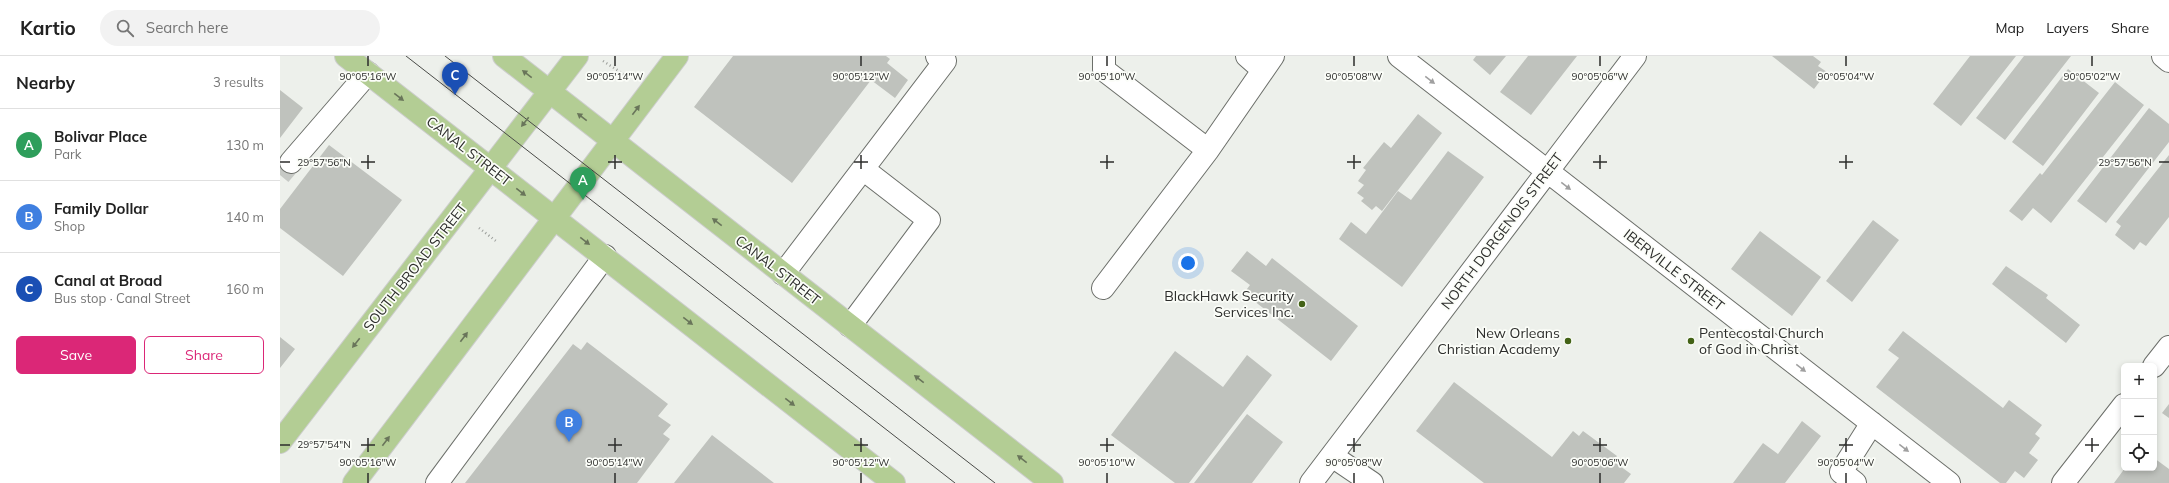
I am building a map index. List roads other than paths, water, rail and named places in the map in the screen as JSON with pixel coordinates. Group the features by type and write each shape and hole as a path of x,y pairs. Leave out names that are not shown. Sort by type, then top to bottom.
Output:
{"main road":[{"name":"CANAL STREET","path":"346,56 605,256 887,481"},
{"name":"CANAL STREET","path":"504,56 1052,483"},
{"name":"SOUTH BROAD STREET","path":"280,442 550,92 587,56"},
{"path":"354,483 676,56"}],"street":[{"path":"783,274 945,62 937,56"},
{"path":"1104,56 1104,70 1208,150"},
{"name":"IBERVILLE STREET","path":"1400,56 1949,483"},
{"name":"NORTH DORGENOIS STREET","path":"1311,483 1635,56"},
{"path":"2163,56 2169,61"},
{"path":"1103,288 1208,150 1261,61"},
{"path":"291,162 368,73"},
{"path":"850,326 929,220 863,169"},
{"path":"436,483 605,256"},
{"path":"2156,363 2169,347"},
{"path":"2063,483 2121,409"},
{"path":"1843,479 1872,424"},
{"path":"1332,456 1372,483"}],"tunnel":[{"path":"280,175 291,162"}],"tram line":[{"path":"406,56 955,483"},
{"path":"445,56 995,483"}],"place":[{"name":"Canal at Broad","path":"455,95"},
{"name":"Bolivar Place","path":"583,200"},
{"name":"BlackHawk Security Services Inc.","path":"1302,304"},
{"name":"New Orleans Christian Academy","path":"1568,341"},
{"name":"Pentecostal Church of God in Christ","path":"1691,341"},
{"name":"Family Dollar","path":"569,442"}]}
